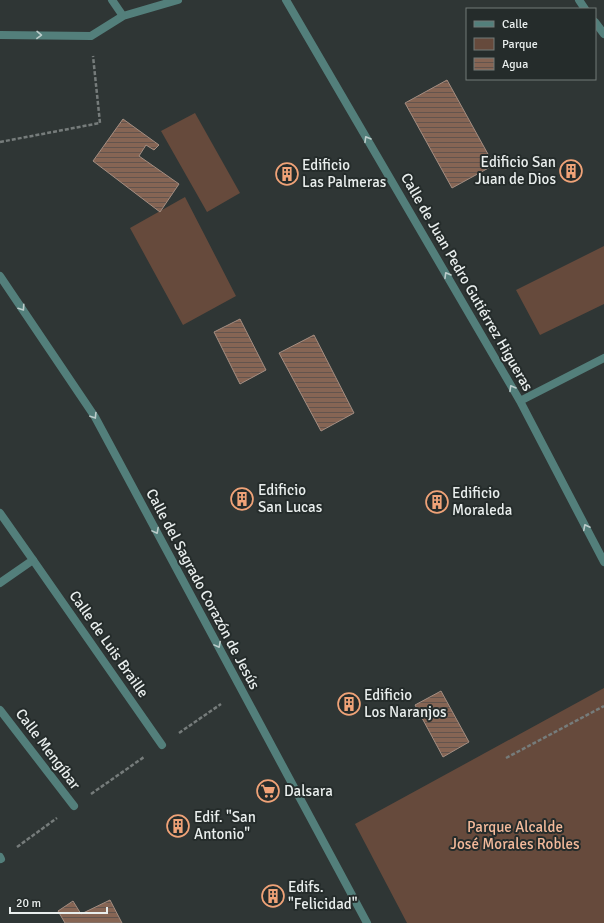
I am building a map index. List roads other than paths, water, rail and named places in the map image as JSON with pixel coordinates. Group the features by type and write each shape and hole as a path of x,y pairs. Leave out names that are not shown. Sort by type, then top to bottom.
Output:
{"street":[{"path":"112,0 123,16"},
{"path":"0,35 91,36 123,16 178,0"},
{"name":"Calle de Juan Pedro Gutiérrez Higueras","path":"286,0 520,401 604,562"},
{"path":"579,0 585,8"},
{"path":"596,23 604,34"},
{"name":"Calle del Sagrado Corazón de Jesús","path":"0,276 95,417 367,923"},
{"path":"520,401 604,358"},
{"name":"Calle de Luis Braille","path":"0,513 162,745"},
{"path":"0,583 32,560"},
{"name":"Calle Mengíbar","path":"0,710 74,806"}],"water":[{"path":"447,80 494,165 452,188 405,103"},
{"path":"123,119 159,145 154,150 146,145 139,156 179,184 160,212 93,161"},
{"path":"240,319 266,370 240,384 214,332"},
{"path":"314,335 354,413 321,431 279,353"},
{"path":"441,691 469,742 443,757 415,705"},
{"path":"110,900 122,923 65,923 58,911 73,901 81,914"}],"place":[{"name":"Edificio San Juan de Dios","path":"571,171"},
{"name":"Edificio Las Palmeras","path":"287,174"},
{"name":"Edificio San Lucas","path":"242,499"},
{"name":"Edificio Moraleda","path":"437,502"},
{"name":"Edificio Los Naranjos","path":"349,704"},
{"name":"Dalsara","path":"268,791"},
{"name":"Edif. \"San Antonio\"","path":"178,826"},
{"name":"Edifs. \"Felicidad\"","path":"273,896"}],"park label":[{"name":"Parque Alcalde José Morales Robles","path":"515,836"}]}
